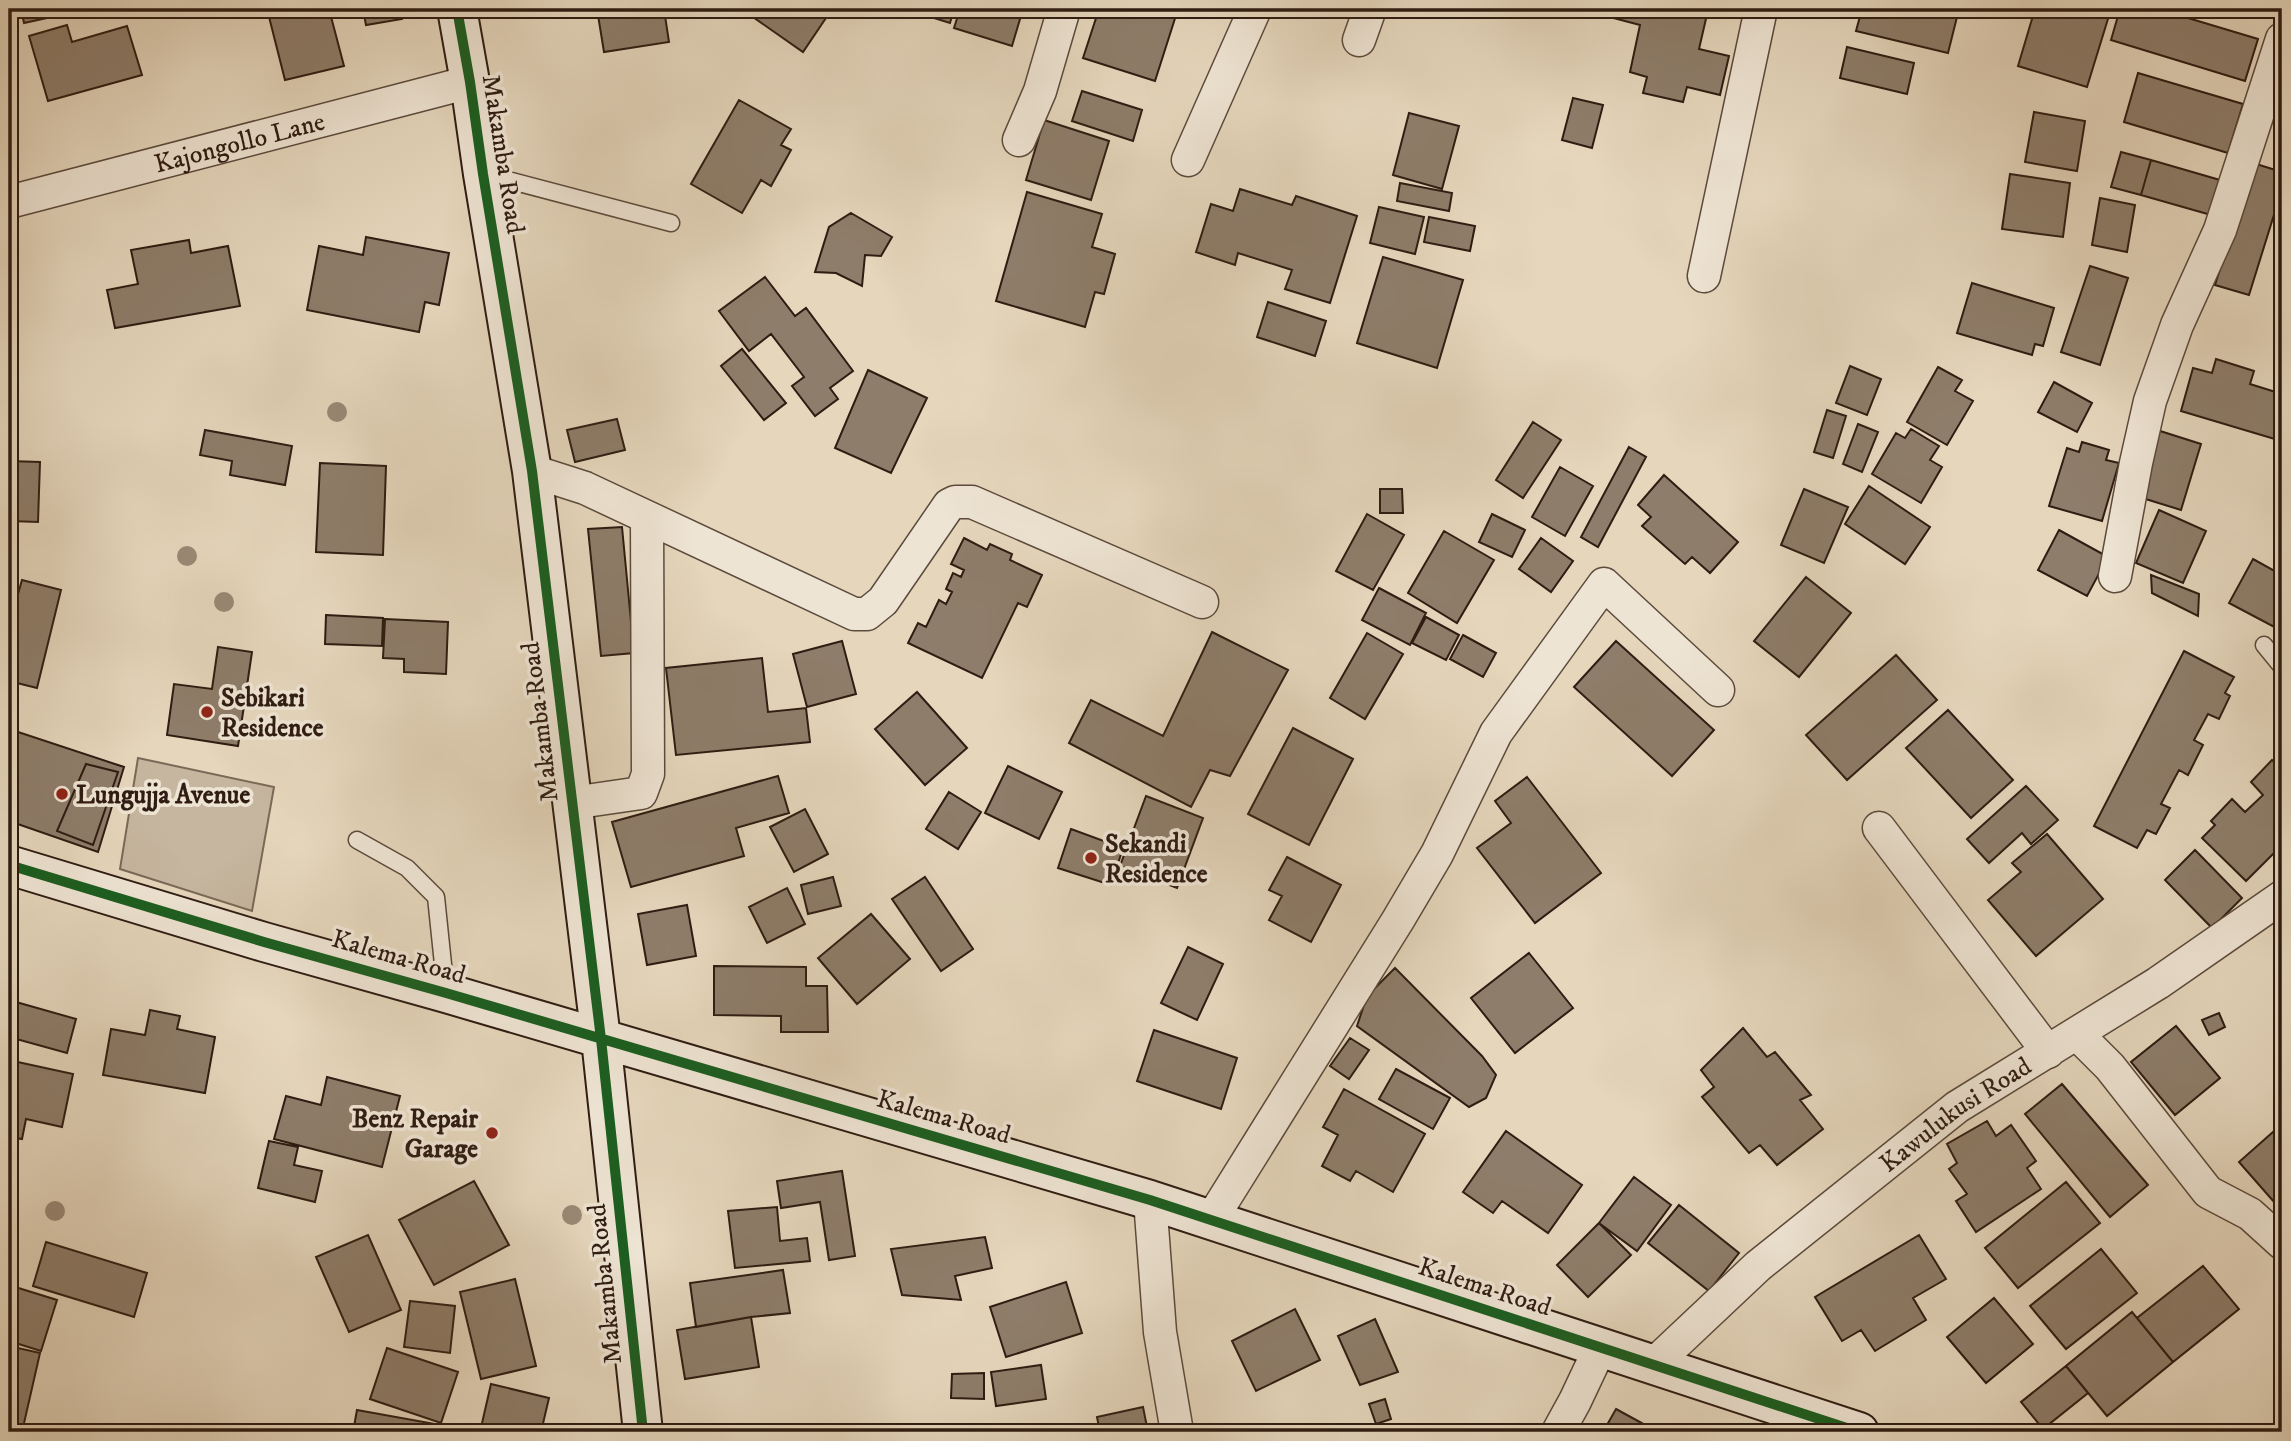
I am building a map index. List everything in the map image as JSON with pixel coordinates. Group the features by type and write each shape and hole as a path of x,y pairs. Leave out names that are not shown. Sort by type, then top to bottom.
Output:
{"street":[{"name":"Makamba Road","path":"457,9 532,471 601,1039 643,1432"},
{"path":"1019,140 1040,91 1064,9"},
{"path":"1188,160 1255,9"},
{"path":"1359,40 1370,9"},
{"path":"1703,276 1761,9"},
{"path":"2115,576 2150,401 2177,325 2220,230 2282,39"},
{"name":"Kajongollo Lane","path":"9,202 470,82"},
{"path":"532,471 585,488 854,614 867,614 883,601 949,505 962,501 972,502 1202,602"},
{"path":"572,803 641,793 648,774 647,518"},
{"path":"1211,1220 1437,854 1496,733 1604,584 1718,690"},
{"path":"1880,828 2048,1052"},
{"name":"Kalema Road","path":"10,868 1150,1200 1859,1432"},
{"name":"Kawulukusi Road","path":"1654,1364 1758,1266 1957,1107 2158,984 2282,897"},
{"path":"2077,1034 2110,1067 2208,1192 2250,1214 2282,1242"},
{"path":"1150,1200 1160,1332 1177,1432"},
{"path":"1558,1432 1600,1348"}],"lane":[{"path":"483,174 671,223"},
{"path":"2264,645 2282,667"},
{"path":"357,840 407,868 436,897 446,993"}],"shaded area":[{"path":"138,758 274,787 252,911 120,869"}],"building":[{"path":"21,9 88,9 24,23"},
{"path":"267,9 329,9 344,66 285,80"},
{"path":"363,9 400,9 402,19 366,25"},
{"path":"597,9 664,9 669,42 604,52"},
{"path":"754,9 832,9 803,52 750,15"},
{"path":"905,9 954,9 950,23"},
{"path":"960,9 1023,9 1012,46 954,28"},
{"path":"1099,9 1178,9 1155,81 1083,58"},
{"path":"1608,9 1708,10 1699,49 1729,56 1720,95 1687,87 1683,102 1643,93 1647,77 1630,72 1640,25 1606,16"},
{"path":"1862,9 1959,9 1948,53 1856,31"},
{"path":"2035,9 2111,9 2087,87 2018,66"},
{"path":"2120,9 2158,9 2258,39 2245,81 2111,40"},
{"path":"67,25 72,42 127,26 142,75 48,101 29,36"},
{"path":"1847,47 1914,63 1907,94 1840,78"},
{"path":"2138,73 2243,104 2228,153 2124,122"},
{"path":"1082,91 1142,110 1133,141 1072,121"},
{"path":"1573,98 1603,105 1592,148 1562,140"},
{"path":"739,100 791,129 781,145 791,150 771,186 761,180 742,213 691,184"},
{"path":"2034,112 2085,121 2077,171 2025,162"},
{"path":"1409,113 1459,126 1442,189 1393,175"},
{"path":"1044,120 1109,141 1091,200 1026,180"},
{"path":"2121,152 2151,160 2141,195 2111,187"},
{"path":"2151,160 2220,180 2211,215 2141,195"},
{"path":"2253,163 2282,172 2282,189 2249,295 2215,285"},
{"path":"2010,174 2070,183 2063,237 2002,229"},
{"path":"1400,183 1452,193 1449,211 1397,201"},
{"path":"1240,189 1292,205 1296,196 1357,216 1330,303 1285,289 1292,270 1238,253 1235,265 1196,252 1211,204 1233,211"},
{"path":"1027,192 1102,214 1092,247 1115,254 1104,294 1095,292 1085,327 996,301"},
{"path":"2100,198 2135,205 2127,252 2092,245"},
{"path":"1379,207 1424,217 1415,254 1370,243"},
{"path":"851,213 892,237 881,256 865,255 862,286 836,273 815,272 829,227"},
{"path":"1429,217 1475,226 1470,251 1424,242"},
{"path":"366,237 449,253 439,305 425,302 419,332 307,310 319,246 363,255"},
{"path":"189,240 191,253 228,246 240,306 115,328 107,290 138,284 131,250"},
{"path":"1383,257 1463,280 1437,368 1357,343"},
{"path":"2090,266 2128,278 2100,365 2061,352"},
{"path":"765,277 795,316 806,308 853,371 830,388 838,399 815,416 792,386 804,377 771,334 749,351 719,311"},
{"path":"1972,283 2054,308 2043,346 2035,344 2032,355 1957,333"},
{"path":"1268,302 1326,321 1315,356 1257,337"},
{"path":"742,349 786,403 764,420 721,366"},
{"path":"2216,359 2254,371 2250,384 2282,394 2282,427 2278,440 2181,411 2193,368 2212,373"},
{"path":"1850,366 1881,379 1867,415 1836,403"},
{"path":"1938,367 1962,380 1955,391 1973,401 1947,445 1907,422"},
{"path":"868,370 927,398 891,473 835,448"},
{"path":"2054,382 2092,403 2077,432 2038,412"},
{"path":"1827,410 1846,416 1833,458 1814,452"},
{"path":"617,419 625,450 575,462 567,430"},
{"path":"1533,422 1561,440 1523,498 1496,480"},
{"path":"1858,424 1878,432 1862,472 1843,464"},
{"path":"1911,429 1939,446 1930,460 1942,467 1921,503 1872,474 1896,433 1905,438"},
{"path":"205,430 292,446 285,485 230,475 232,461 200,455"},
{"path":"2157,430 2201,444 2181,510 2136,496"},
{"path":"2082,442 2109,450 2106,460 2119,463 2102,521 2049,506 2067,448 2079,452"},
{"path":"1629,447 1646,457 1598,547 1581,537"},
{"path":"9,461 40,462 38,522 9,521"},
{"path":"320,463 386,466 383,555 316,552"},
{"path":"1560,467 1593,486 1565,536 1532,517"},
{"path":"1664,475 1738,542 1710,573 1692,557 1685,564 1642,526 1651,517 1638,505"},
{"path":"1869,486 1930,527 1905,564 1845,524"},
{"path":"1380,489 1402,489 1403,513 1380,513"},
{"path":"1804,489 1848,507 1824,563 1781,545"},
{"path":"2159,510 2206,531 2183,583 2136,563"},
{"path":"1367,514 1404,535 1373,590 1336,571"},
{"path":"1492,514 1525,530 1512,557 1479,542"},
{"path":"622,527 634,653 601,656 588,529"},
{"path":"2059,530 2108,557 2087,596 2038,570"},
{"path":"1444,531 1494,560 1457,623 1408,593"},
{"path":"964,538 987,550 990,544 1012,554 1010,560 1042,575 1027,607 1018,603 982,678 908,643 918,623 926,627 939,600 946,604 952,592 946,589 953,573 961,577 964,570 951,564"},
{"path":"1541,538 1573,561 1551,592 1519,569"},
{"path":"2253,559 2282,575 2282,631 2229,603"},
{"path":"2151,575 2199,594 2198,616 2152,593"},
{"path":"1806,577 1851,613 1799,677 1754,641"},
{"path":"22,580 61,590 37,688 13,682 9,698 9,599 16,601"},
{"path":"1379,588 1426,613 1410,645 1362,620"},
{"path":"326,615 383,618 382,646 325,644"},
{"path":"1426,617 1459,635 1446,660 1412,643"},
{"path":"385,619 448,622 446,674 404,672 404,659 383,658"},
{"path":"1212,632 1288,670 1230,776 1210,770 1191,807 1069,743 1091,700 1163,736"},
{"path":"1367,633 1403,654 1365,719 1330,698"},
{"path":"1463,635 1496,653 1483,677 1450,659"},
{"path":"842,641 856,694 807,707 793,654"},
{"path":"1616,641 1714,730 1672,776 1574,687"},
{"name":"Sebikari Residence","path":"218,647 252,652 238,746 167,735 174,684 212,689"},
{"path":"2184,651 2234,677 2225,693 2230,696 2219,719 2208,714 2194,740 2203,745 2188,775 2179,770 2161,804 2170,808 2156,834 2147,830 2137,848 2094,826"},
{"path":"1896,655 1937,700 1847,780 1806,735"},
{"path":"762,658 768,712 806,708 810,742 676,755 666,668"},
{"path":"917,692 967,748 925,785 875,729"},
{"path":"1948,710 2013,780 1971,818 1906,748"},
{"path":"1293,728 1353,759 1309,845 1248,814"},
{"name":"Lungujja Avenue","path":"9,729 124,767 98,852 9,821"},
{"path":"2272,760 2279,767 2282,764 2282,845 2246,881 2202,838 2215,825 2211,821 2232,799 2245,812 2263,795 2251,782"},
{"path":"86,764 118,772 93,845 57,831"},
{"path":"1008,766 1062,792 1039,839 985,813"},
{"path":"778,776 789,813 736,828 744,856 631,887 612,822"},
{"path":"1527,777 1601,873 1535,923 1477,848 1511,823 1495,801"},
{"path":"2026,786 2058,820 2031,844 2022,833 1989,863 1967,839"},
{"path":"949,792 981,812 958,849 926,829"},
{"path":"1146,796 1203,818 1177,888 1120,866"},
{"path":"805,809 828,854 794,872 770,827"},
{"name":"Sekandi Residence","path":"1071,829 1123,848 1111,885 1058,868"},
{"path":"2047,834 2103,899 2036,956 1988,900 2021,872 2012,863"},
{"path":"2195,850 2242,898 2212,928 2165,880"},
{"path":"1287,857 1341,885 1311,942 1269,920 1282,896 1269,890"},
{"path":"833,877 841,906 808,914 801,885"},
{"path":"925,877 973,949 941,971 892,899"},
{"path":"787,888 805,924 767,943 749,907"},
{"path":"687,905 696,956 647,965 638,914"},
{"path":"871,914 910,959 857,1004 818,958"},
{"path":"1188,947 1223,964 1197,1020 1161,1003"},
{"path":"1529,953 1573,1008 1515,1053 1471,998"},
{"path":"714,966 806,967 806,986 827,986 828,1032 781,1032 781,1016 714,1015"},
{"path":"1395,968 1482,1056 1496,1075 1486,1098 1469,1107 1357,1026 1367,996"},
{"path":"9,1000 76,1019 67,1053 9,1037"},
{"path":"150,1010 180,1016 177,1029 215,1037 205,1093 103,1075 111,1029 145,1035"},
{"path":"2219,1013 2225,1027 2209,1035 2202,1020"},
{"path":"2176,1026 2220,1078 2175,1115 2131,1062"},
{"path":"1743,1028 1767,1057 1775,1052 1811,1095 1800,1100 1823,1129 1777,1165 1760,1145 1749,1153 1702,1097 1714,1087 1701,1070"},
{"path":"1154,1030 1237,1058 1221,1109 1137,1081"},
{"path":"1350,1038 1369,1050 1349,1079 1330,1066"},
{"path":"9,1047 16,1049 13,1061 73,1074 62,1127 26,1119 22,1139 9,1137"},
{"path":"1396,1069 1450,1098 1433,1129 1379,1099"},
{"path":"327,1077 400,1096 382,1167 274,1139 286,1096 321,1105"},
{"path":"2062,1084 2148,1185 2110,1217 2025,1114"},
{"path":"1344,1089 1425,1134 1393,1192 1356,1171 1350,1181 1322,1166 1338,1135 1323,1127"},
{"path":"1987,1121 1996,1136 2011,1125 2036,1161 2027,1168 2041,1189 1976,1232 1956,1201 1967,1194 1949,1169 1957,1163 1947,1144"},
{"path":"2282,1124 2282,1211 2239,1162"},
{"path":"1506,1131 1582,1185 1548,1233 1502,1201 1493,1213 1463,1192"},
{"path":"269,1141 298,1147 294,1165 322,1171 315,1202 258,1188"},
{"path":"842,1171 855,1256 829,1260 820,1202 781,1208 777,1181"},
{"path":"1634,1177 1671,1205 1637,1251 1599,1223"},
{"path":"474,1181 509,1245 434,1285 399,1220"},
{"path":"2066,1182 2100,1223 2018,1288 1985,1248"},
{"path":"1679,1205 1739,1253 1709,1291 1648,1243"},
{"path":"777,1207 780,1241 807,1238 810,1261 735,1268 728,1211"},
{"path":"1599,1223 1631,1255 1588,1297 1557,1265"},
{"path":"368,1235 401,1310 349,1332 316,1257"},
{"path":"1919,1235 1946,1279 1913,1298 1926,1320 1875,1351 1861,1330 1842,1341 1815,1297"},
{"path":"985,1237 992,1268 955,1276 961,1300 902,1295 891,1249"},
{"path":"46,1242 147,1273 134,1317 33,1286"},
{"path":"2101,1249 2137,1293 2066,1349 2030,1306"},
{"path":"2203,1266 2239,1309 2173,1362 2137,1318"},
{"path":"783,1270 790,1313 696,1327 690,1283"},
{"path":"515,1279 536,1366 481,1379 460,1292"},
{"path":"1066,1282 1082,1333 1006,1357 990,1307"},
{"path":"12,1286 57,1300 41,1351 9,1341 9,1296"},
{"path":"1994,1298 2033,1344 1986,1383 1947,1337"},
{"path":"410,1301 455,1306 450,1353 404,1347"},
{"path":"1295,1309 1320,1360 1256,1391 1232,1341"},
{"path":"2132,1312 2173,1362 2107,1416 2066,1366"},
{"path":"751,1317 759,1367 685,1379 677,1330"},
{"path":"1375,1319 1398,1372 1360,1385 1338,1336"},
{"path":"9,1346 40,1353 22,1432 9,1432"},
{"path":"387,1348 458,1372 441,1423 370,1399"},
{"path":"1041,1365 1046,1399 996,1406 991,1372"},
{"path":"2066,1366 2088,1393 2043,1429 2021,1402"},
{"path":"984,1373 984,1399 951,1398 952,1374"},
{"path":"491,1384 549,1398 541,1432 480,1432"},
{"path":"1385,1399 1391,1419 1376,1424 1369,1404"},
{"path":"1143,1407 1148,1432 1100,1432 1097,1417"},
{"path":"1616,1409 1658,1432 1603,1432"},
{"path":"357,1410 435,1424 434,1432 353,1432"}],"cycle path":[{"path":"457,9 532,471 601,1039 643,1432"},
{"path":"9,865 1150,1200 1859,1432"}],"place":[{"name":"Sebikari Residence","path":"207,712"},
{"name":"Lungujja Avenue","path":"62,794"},
{"name":"Sekandi Residence","path":"1091,858"},
{"name":"Benz Repair Garage","path":"492,1133"}]}
